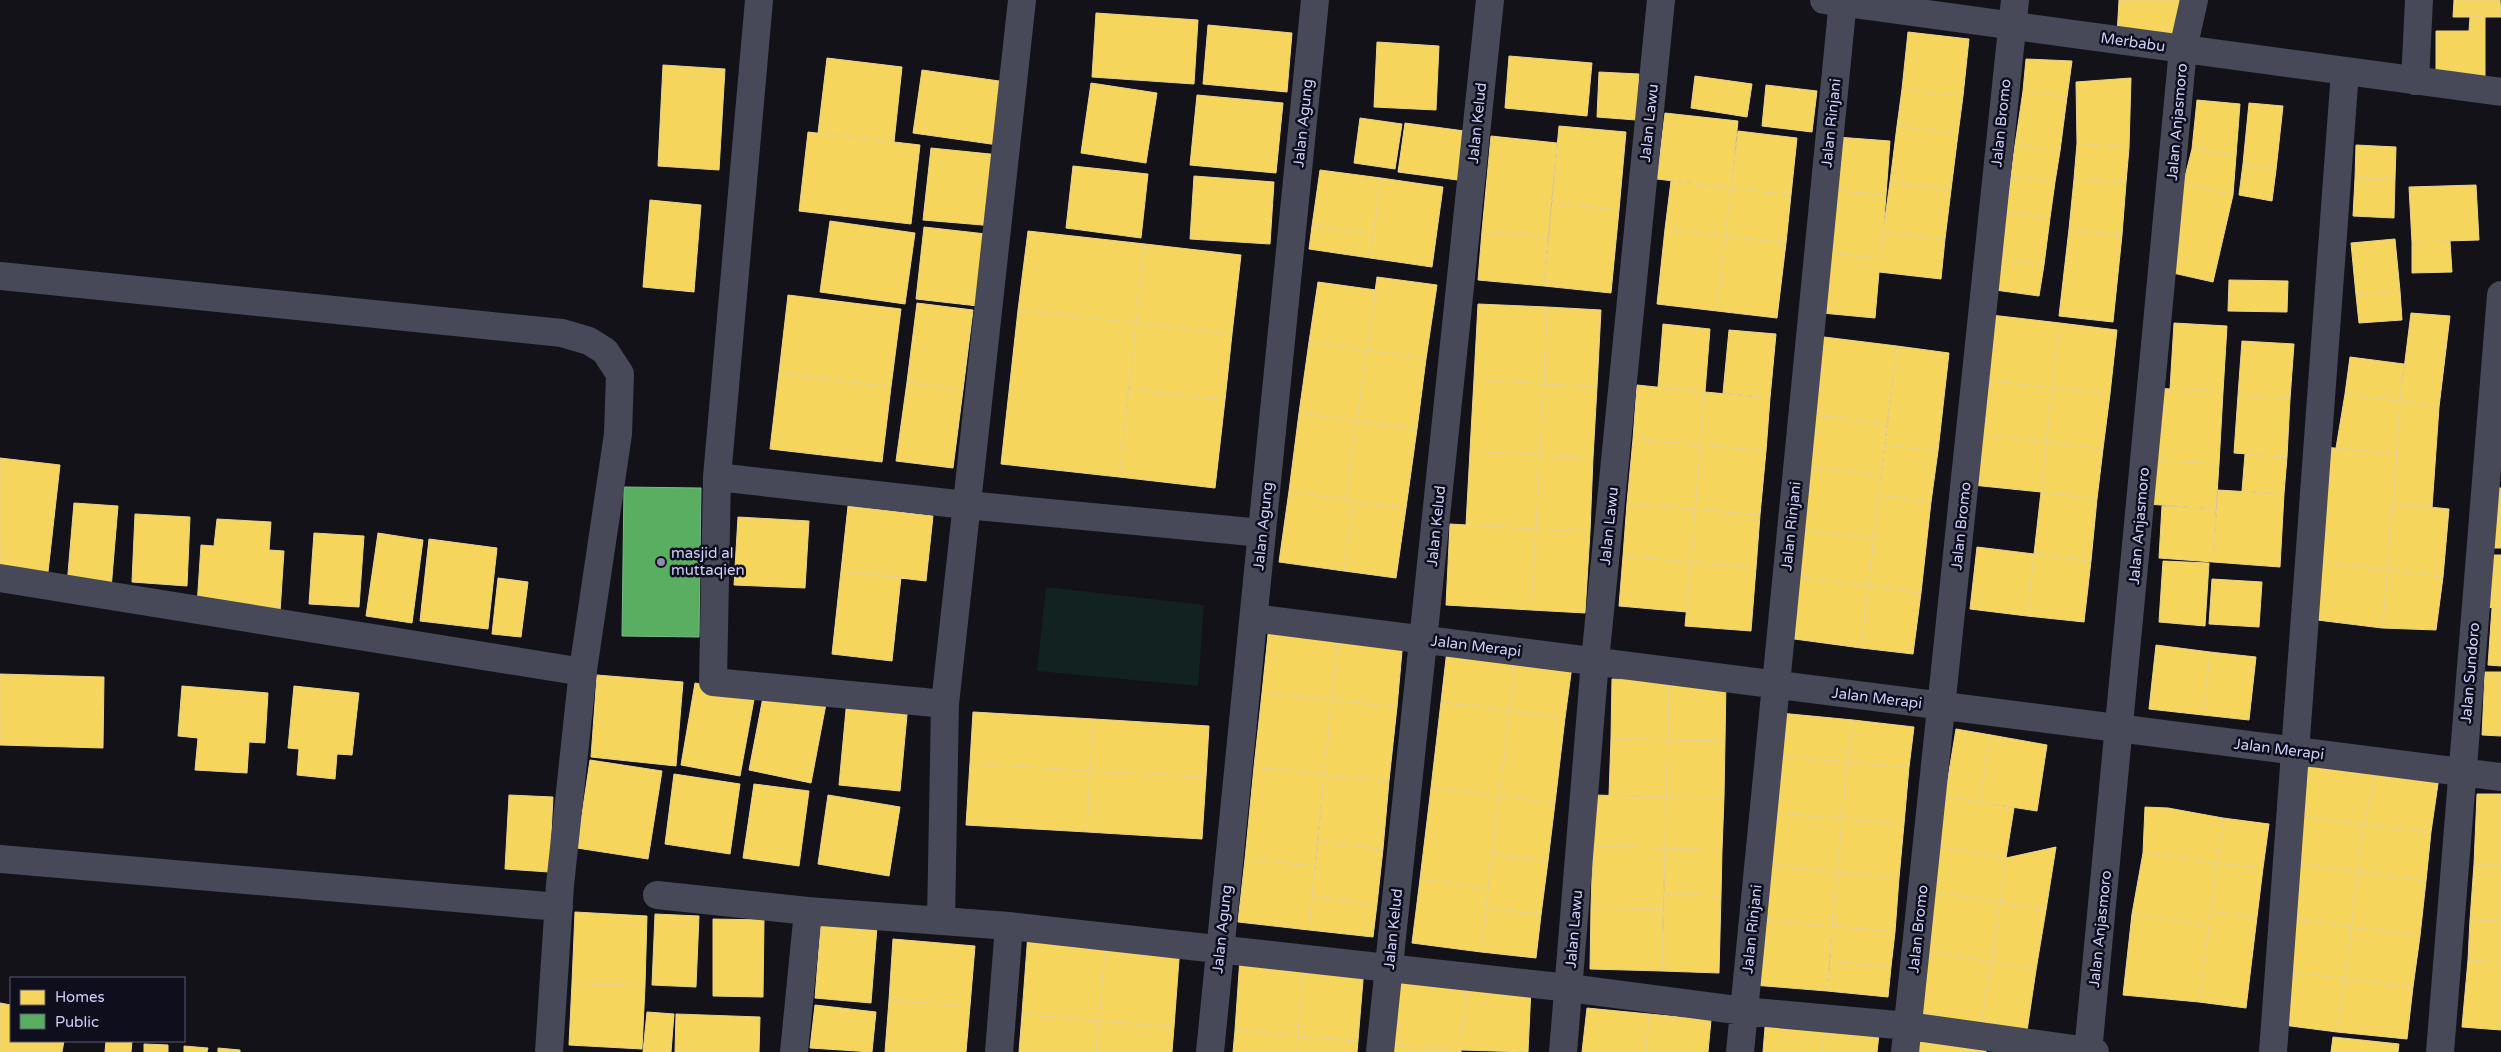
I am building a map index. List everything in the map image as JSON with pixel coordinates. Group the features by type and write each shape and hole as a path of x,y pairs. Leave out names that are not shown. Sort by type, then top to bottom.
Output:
{"street":[{"path":"759,0 717,477 713,682 946,704"},
{"path":"941,921 946,704 1022,0"},
{"name":"Jalan Agung","path":"1210,1052 1315,0"},
{"name":"Jalan Kelud","path":"1380,1052 1425,640 1490,0"},
{"name":"Jalan Lawu","path":"1563,1052 1595,661 1661,0"},
{"name":"Jalan Anjasmoro","path":"2090,1052 2183,49 2194,0"},
{"path":"2415,81 2419,0"},
{"name":"Merbabu","path":"1837,1 2013,13 2183,49 2501,92"},
{"name":"Jalan Rinjani","path":"1740,1052 1776,684 1837,1"},
{"name":"Jalan Bromo","path":"1906,1039 2013,13"},
{"path":"2273,1052 2346,71"},
{"path":"0,276 562,333 589,341 605,352 620,374 618,434 583,672 559,907 549,1052"},
{"name":"Jalan Sundoro","path":"2440,1052 2462,772 2490,551 2500,312"},
{"path":"717,477 966,505 1262,533"},
{"path":"0,578 583,672"},
{"name":"Jalan Merapi","path":"1254,618 2501,777"},
{"path":"0,859 559,907"},
{"path":"657,895 808,910 1009,926 1388,970 1569,988 1744,1011 1906,1039 2090,1052"},
{"path":"794,1052 808,910"},
{"path":"999,1052 1009,926"}],"shaded area":[{"path":"1046,587 1204,605 1198,686 1037,671"}],"building: Homes":[{"path":"2119,0 2183,0 2179,41 2117,36"},
{"path":"2454,0 2500,0 2501,17 2453,17"},
{"path":"1096,13 1198,20 1194,84 1092,77"},
{"path":"2470,17 2485,17 2485,80 2436,80 2436,31 2469,31"},
{"path":"1208,25 1292,33 1287,92 1203,84"},
{"path":"1908,32 1969,39 1963,96 1902,89"},
{"path":"1377,42 1439,46 1436,110 1374,107"},
{"path":"1509,56 1592,63 1587,116 1505,108"},
{"path":"827,58 902,67 894,142 818,133"},
{"path":"2026,59 2072,61 2067,97 2023,91"},
{"path":"663,65 725,69 719,170 658,166"},
{"path":"922,70 1006,82 998,145 913,133"},
{"path":"1599,72 1639,74 1636,120 1597,117"},
{"path":"1695,76 1752,84 1747,117 1691,108"},
{"path":"2131,78 2129,148 2077,143 2076,82"},
{"path":"1091,83 1157,93 1146,163 1081,153"},
{"path":"1766,85 1817,91 1812,132 1762,126"},
{"path":"1902,89 1963,96 1958,134 1897,126"},
{"path":"2023,91 2067,97 2060,151 2015,145"},
{"path":"1197,95 1283,103 1276,173 1190,165"},
{"path":"2197,100 2240,104 2236,156 2192,149"},
{"path":"2249,103 2283,106 2276,170 2243,164"},
{"path":"1665,113 1738,121 1731,188 1657,179"},
{"path":"1360,118 1402,124 1395,169 1354,163"},
{"path":"1405,123 1472,132 1465,181 1398,172"},
{"path":"1559,126 1626,132 1619,210 1552,203"},
{"path":"1897,126 1958,134 1951,190 1890,182"},
{"path":"1738,131 1797,138 1791,195 1731,188"},
{"path":"808,132 920,145 911,224 799,211"},
{"path":"1491,136 1557,143 1548,237 1482,231"},
{"path":"1837,137 1890,141 1886,195 1833,190"},
{"path":"2077,143 2129,148 2126,183 2074,179"},
{"path":"2015,145 2060,151 2055,182 2011,176"},
{"path":"2356,145 2396,147 2395,179 2355,178"},
{"path":"931,148 1000,155 994,226 923,220"},
{"path":"2192,149 2236,156 2233,195 2183,184"},
{"path":"2243,164 2276,170 2272,201 2239,195"},
{"path":"1073,166 1148,174 1141,238 1066,228"},
{"path":"1320,170 1381,178 1373,234 1312,226"},
{"path":"1194,176 1274,182 1270,244 1190,239"},
{"path":"2011,176 2055,182 2050,218 2006,212"},
{"path":"1381,178 1443,187 1432,267 1370,258"},
{"path":"2355,178 2395,179 2394,218 2353,216"},
{"path":"2074,179 2126,183 2122,235 2069,229"},
{"path":"1671,181 1731,188 1725,236 1665,229"},
{"path":"1890,182 1951,190 1945,239 1883,232"},
{"path":"2183,184 2233,195 2213,282 2164,271"},
{"path":"2476,185 2479,240 2412,242 2409,187"},
{"path":"1731,188 1791,195 1786,243 1725,236"},
{"path":"1833,190 1886,195 1881,258 1828,253"},
{"path":"650,200 701,205 694,292 643,287"},
{"path":"1552,203 1619,210 1611,293 1544,286"},
{"path":"2006,212 2050,218 2044,265 2000,258"},
{"path":"830,221 915,233 905,304 820,292"},
{"path":"1312,226 1373,234 1370,258 1309,249"},
{"path":"924,227 986,234 978,306 916,299"},
{"path":"1665,229 1725,236 1717,311 1657,304"},
{"path":"2069,229 2122,235 2113,322 2059,316"},
{"path":"1028,231 1145,244 1136,323 1018,310"},
{"path":"1482,231 1548,237 1544,286 1478,280"},
{"path":"1883,232 1945,239 1941,279 1879,272 1875,318 1822,313 1828,253 1881,258"},
{"path":"1725,236 1786,243 1777,318 1717,311"},
{"path":"2395,239 2400,291 2356,295 2351,243"},
{"path":"2450,241 2452,272 2412,273 2412,242"},
{"path":"1145,244 1241,255 1232,334 1136,323"},
{"path":"2000,258 2044,265 2039,296 1995,290"},
{"path":"1377,277 1437,285 1426,359 1367,350"},
{"path":"2229,280 2288,281 2287,312 2228,311"},
{"path":"1318,282 1376,290 1367,350 1309,342"},
{"path":"2400,291 2402,320 2359,323 2356,295"},
{"path":"788,295 901,309 891,387 779,373"},
{"path":"917,303 973,310 963,390 907,382"},
{"path":"1478,304 1547,307 1544,384 1474,379"},
{"path":"1547,307 1601,310 1597,387 1544,384"},
{"path":"1018,310 1136,323 1119,477 1001,464"},
{"path":"2411,313 2450,316 2439,407 2400,401"},
{"path":"1991,315 2060,323 2053,388 1984,380"},
{"path":"1136,323 1232,334 1225,400 1129,389"},
{"path":"2060,323 2117,330 2110,394 2053,388"},
{"path":"2174,323 2227,326 2223,392 2170,389"},
{"path":"1663,324 1710,329 1705,392 1658,387"},
{"path":"1729,330 1776,334 1770,398 1723,393"},
{"path":"1824,337 1897,346 1887,424 1814,415"},
{"path":"2242,341 2294,344 2290,399 2238,395"},
{"path":"1309,342 1367,350 1357,421 1299,413"},
{"path":"1897,346 1949,353 1938,451 1885,445"},
{"path":"1367,350 1426,359 1417,429 1357,421"},
{"path":"2350,357 2404,364 2400,401 2345,394"},
{"path":"779,373 891,387 882,462 770,449"},
{"path":"1474,379 1544,384 1540,455 1470,451"},
{"path":"1984,380 2053,388 2046,442 1978,434"},
{"path":"907,382 963,390 953,468 896,461"},
{"path":"1544,384 1597,387 1593,458 1540,455"},
{"path":"1637,385 1705,392 1701,445 1633,439"},
{"path":"2053,388 2110,394 2103,449 2046,442"},
{"path":"2154,388 2223,392 2219,464 2150,460"},
{"path":"1129,389 1225,400 1215,488 1119,477"},
{"path":"1705,392 1770,398 1766,451 1701,445"},
{"path":"2345,394 2400,401 2397,454 2336,448"},
{"path":"2238,395 2290,399 2287,457 2234,453"},
{"path":"2400,401 2439,407 2432,508 2393,503"},
{"path":"1299,413 1357,421 1346,500 1289,491"},
{"path":"1814,415 1887,424 1881,476 1808,467"},
{"path":"1357,421 1417,429 1406,508 1346,500"},
{"path":"1978,434 2046,442 2041,492 1972,485"},
{"path":"1633,439 1701,445 1695,509 1627,503"},
{"path":"2046,442 2103,449 2097,499 2041,492"},
{"path":"1701,445 1766,451 1760,515 1695,509"},
{"path":"1885,445 1938,451 1931,502 1879,495"},
{"path":"2324,447 2397,454 2388,570 2316,562"},
{"path":"1470,451 1540,455 1536,529 1466,525"},
{"path":"2245,454 2287,457 2284,494 2242,491"},
{"path":"1540,455 1593,458 1590,532 1536,529"},
{"path":"0,458 60,465 47,581 0,576"},
{"path":"2150,460 2219,464 2216,509 2147,504"},
{"path":"1808,467 1881,476 1874,539 1800,530"},
{"path":"2492,487 2501,488 2501,548 2488,548"},
{"path":"2218,490 2284,494 2280,567 2213,562"},
{"path":"1289,491 1354,501 1344,571 1279,562"},
{"path":"2041,492 2097,499 2091,561 2034,554"},
{"path":"1879,495 1931,502 1921,593 1868,586"},
{"path":"1354,501 1406,508 1396,578 1344,571"},
{"path":"74,503 118,506 111,589 67,585"},
{"path":"1627,503 1695,509 1691,562 1623,556"},
{"path":"2393,503 2449,509 2443,577 2388,570"},
{"path":"848,506 933,516 926,581 841,571"},
{"path":"2162,506 2216,509 2213,562 2159,558"},
{"path":"1695,509 1760,515 1756,568 1691,562"},
{"path":"135,514 190,517 187,586 132,582"},
{"path":"738,517 809,521 805,588 734,585"},
{"path":"217,519 271,522 269,550 284,551 280,612 197,606 201,545 214,546"},
{"path":"1450,524 1536,529 1531,610 1446,605"},
{"path":"1536,529 1590,532 1585,613 1531,610"},
{"path":"1800,530 1874,539 1868,586 1795,577"},
{"path":"314,533 364,536 359,607 309,604"},
{"path":"378,533 423,540 412,623 366,616"},
{"path":"429,539 497,548 488,629 420,621"},
{"path":"1977,547 2034,554 2027,616 1970,609"},
{"path":"2034,554 2091,561 2084,622 2027,616"},
{"path":"2484,555 2501,555 2501,608 2480,607"},
{"path":"1623,556 1691,562 1687,612 1619,606"},
{"path":"2163,561 2209,563 2205,626 2159,622"},
{"path":"1691,562 1756,568 1751,631 1685,626"},
{"path":"2316,562 2388,570 2382,628 2309,619"},
{"path":"2388,570 2443,577 2436,630 2382,628"},
{"path":"841,571 901,577 892,661 832,654"},
{"path":"1795,577 1868,586 1861,648 1787,638"},
{"path":"498,578 528,582 521,637 492,634"},
{"path":"2212,579 2262,582 2259,627 2209,624"},
{"path":"1868,586 1921,593 1913,654 1861,648"},
{"path":"2492,608 2501,608 2501,666 2488,665"},
{"path":"1269,625 1338,633 1332,700 1262,693"},
{"path":"1338,633 1403,640 1397,707 1332,700"},
{"path":"2156,645 2210,652 2203,715 2149,709"},
{"path":"1447,650 1516,658 1510,711 1441,702"},
{"path":"2210,652 2256,657 2249,720 2203,715"},
{"path":"1516,658 1572,666 1565,718 1510,711"},
{"path":"2485,672 2501,672 2501,736 2482,735"},
{"path":"0,674 104,677 103,748 0,745"},
{"path":"597,675 683,682 676,766 591,757"},
{"path":"1612,679 1669,680 1668,740 1611,738"},
{"path":"1669,680 1726,682 1725,741 1668,740"},
{"path":"695,683 755,694 740,776 681,765"},
{"path":"182,686 268,693 265,743 249,742 247,773 195,770 198,738 178,736"},
{"path":"294,686 359,693 352,755 337,754 335,779 297,775 299,749 288,748"},
{"path":"764,692 826,704 811,783 749,770"},
{"path":"1262,693 1332,700 1324,775 1254,767"},
{"path":"847,699 908,704 900,791 839,785"},
{"path":"1332,700 1397,707 1389,781 1324,775"},
{"path":"1441,702 1510,711 1499,796 1431,788"},
{"path":"1510,711 1565,718 1555,803 1499,796"},
{"path":"973,712 1094,719 1090,771 970,763"},
{"path":"1780,713 1853,720 1847,762 1774,755"},
{"path":"1094,719 1209,726 1206,777 1090,771"},
{"path":"1853,720 1914,727 1909,767 1847,762"},
{"path":"1956,729 1991,735 1979,802 1945,796"},
{"path":"1991,735 2047,745 2037,811 1979,802"},
{"path":"1611,738 1668,740 1666,797 1609,795"},
{"path":"1668,740 1725,741 1724,798 1666,797"},
{"path":"1774,755 1847,762 1842,819 1769,812"},
{"path":"590,760 662,771 648,859 577,848"},
{"path":"1847,762 1909,767 1904,824 1842,819"},
{"path":"970,763 1090,771 1087,832 966,825"},
{"path":"1254,767 1324,775 1315,866 1245,859"},
{"path":"2308,767 2376,770 2364,825 2301,816"},
{"path":"2376,770 2439,777 2431,832 2364,825"},
{"path":"1090,771 1206,777 1202,839 1087,832"},
{"path":"674,774 740,784 730,854 665,844"},
{"path":"1324,775 1389,781 1383,849 1318,842"},
{"path":"754,784 809,791 799,866 743,858"},
{"path":"1431,788 1499,796 1488,888 1420,879"},
{"path":"2477,794 2501,794 2501,864 2474,864"},
{"path":"509,795 553,797 549,872 505,869"},
{"path":"828,795 900,807 889,876 818,864"},
{"path":"1594,795 1666,797 1665,848 1593,846"},
{"path":"1499,796 1555,803 1548,861 1492,854"},
{"path":"1945,796 2014,808 2006,858 1937,846"},
{"path":"1666,797 1724,798 1722,850 1665,848"},
{"path":"2145,807 2168,808 2223,818 2217,863 2143,853"},
{"path":"1769,812 1842,819 1837,872 1764,865"},
{"path":"2301,816 2364,825 2358,872 2295,864"},
{"path":"2223,818 2269,824 2263,868 2217,863"},
{"path":"1842,819 1904,824 1899,878 1837,872"},
{"path":"2364,825 2431,832 2426,881 2358,872"},
{"path":"1318,842 1383,849 1377,904 1312,897"},
{"path":"1593,846 1665,848 1663,909 1591,907"},
{"path":"1937,846 2006,858 2000,902 1931,891"},
{"path":"2056,847 2046,910 2000,902 2006,858"},
{"path":"1665,848 1722,850 1721,896 1664,894"},
{"path":"2143,853 2217,863 2209,926 2132,914"},
{"path":"1492,854 1548,861 1541,915 1486,907"},
{"path":"1245,859 1315,866 1309,930 1238,922"},
{"path":"2217,863 2263,868 2257,917 2211,911"},
{"path":"2295,864 2358,872 2351,927 2288,918"},
{"path":"2474,864 2501,864 2501,921 2470,920"},
{"path":"1764,865 1837,872 1832,926 1759,920"},
{"path":"1837,872 1899,878 1895,932 1832,926"},
{"path":"2358,872 2426,881 2420,936 2351,927"},
{"path":"1420,879 1488,888 1481,952 1412,943"},
{"path":"1931,891 2000,902 1991,962 1922,950"},
{"path":"1664,894 1721,896 1719,973 1662,971"},
{"path":"1312,897 1377,904 1373,937 1309,930"},
{"path":"2000,902 2046,910 2036,970 1991,962"},
{"path":"1486,907 1541,915 1536,958 1481,952"},
{"path":"1591,907 1663,909 1662,971 1590,969"},
{"path":"2211,911 2257,917 2246,1008 2199,1002"},
{"path":"575,912 647,916 645,986 572,983"},
{"path":"655,914 699,916 696,987 652,985"},
{"path":"2132,914 2209,926 2199,1002 2123,995"},
{"path":"2288,918 2351,927 2345,979 2282,970"},
{"path":"713,919 764,920 763,997 713,996"},
{"path":"1759,920 1832,926 1827,991 1753,985"},
{"path":"2470,920 2501,921 2501,962 2468,960"},
{"path":"821,923 877,927 871,1003 815,998"},
{"path":"1832,926 1895,932 1891,967 1830,961"},
{"path":"2351,927 2420,936 2413,987 2345,979"},
{"path":"1028,933 1106,940 1099,1021 1022,1014"},
{"path":"893,939 975,946 970,1006 889,1000"},
{"path":"1106,940 1180,946 1174,1027 1099,1021"},
{"path":"1922,950 1991,962 1981,1024 1912,1012"},
{"path":"1240,958 1304,962 1298,1036 1235,1030"},
{"path":"2468,960 2501,962 2501,1030 2462,1027"},
{"path":"1830,961 1891,967 1888,997 1827,991"},
{"path":"1304,962 1364,968 1358,1041 1298,1036"},
{"path":"1991,962 2036,970 2027,1031 1981,1024"},
{"path":"2282,970 2345,979 2337,1032 2275,1024"},
{"path":"2345,979 2413,987 2407,1039 2337,1032"},
{"path":"1396,980 1465,984 1461,1050 1392,1046"},
{"path":"572,983 645,986 642,1049 569,1045"},
{"path":"1465,984 1531,988 1528,1052 1461,1050"},
{"path":"889,1000 970,1006 966,1052 885,1052"},
{"path":"0,1003 10,1005 10,1042 64,1042 62,1052 0,1052"},
{"path":"815,1005 876,1012 872,1052 810,1048"},
{"path":"1587,1008 1649,1014 1646,1052 1582,1052"},
{"path":"647,1012 674,1014 671,1052 643,1052"},
{"path":"676,1014 760,1017 759,1052 675,1052"},
{"path":"1022,1014 1099,1021 1096,1052 1019,1052"},
{"path":"1649,1014 1711,1020 1708,1052 1646,1052"},
{"path":"1766,1015 1825,1021 1822,1052 1763,1052"},
{"path":"1099,1021 1174,1027 1172,1052 1096,1052"},
{"path":"1825,1021 1880,1026 1877,1052 1822,1052"},
{"path":"1235,1030 1298,1036 1297,1052 1233,1052"},
{"path":"1298,1036 1358,1041 1357,1052 1297,1052"},
{"path":"2333,1037 2399,1044 2398,1052 2331,1052"},
{"path":"1920,1041 1986,1048 1986,1052 1919,1052"},
{"path":"106,1042 132,1042 131,1052 105,1052"},
{"path":"144,1044 168,1045 168,1052 144,1052"},
{"path":"184,1046 208,1048 207,1052 184,1052"},
{"path":"1392,1046 1461,1050 1461,1052 1392,1052"},
{"path":"218,1048 240,1050 240,1052 218,1052"}],"building: Public":[{"name":"masjid al muttaqien","path":"624,487 701,488 699,637 622,636"}],"place":[{"name":"masjid al muttaqien","path":"661,562"}]}
